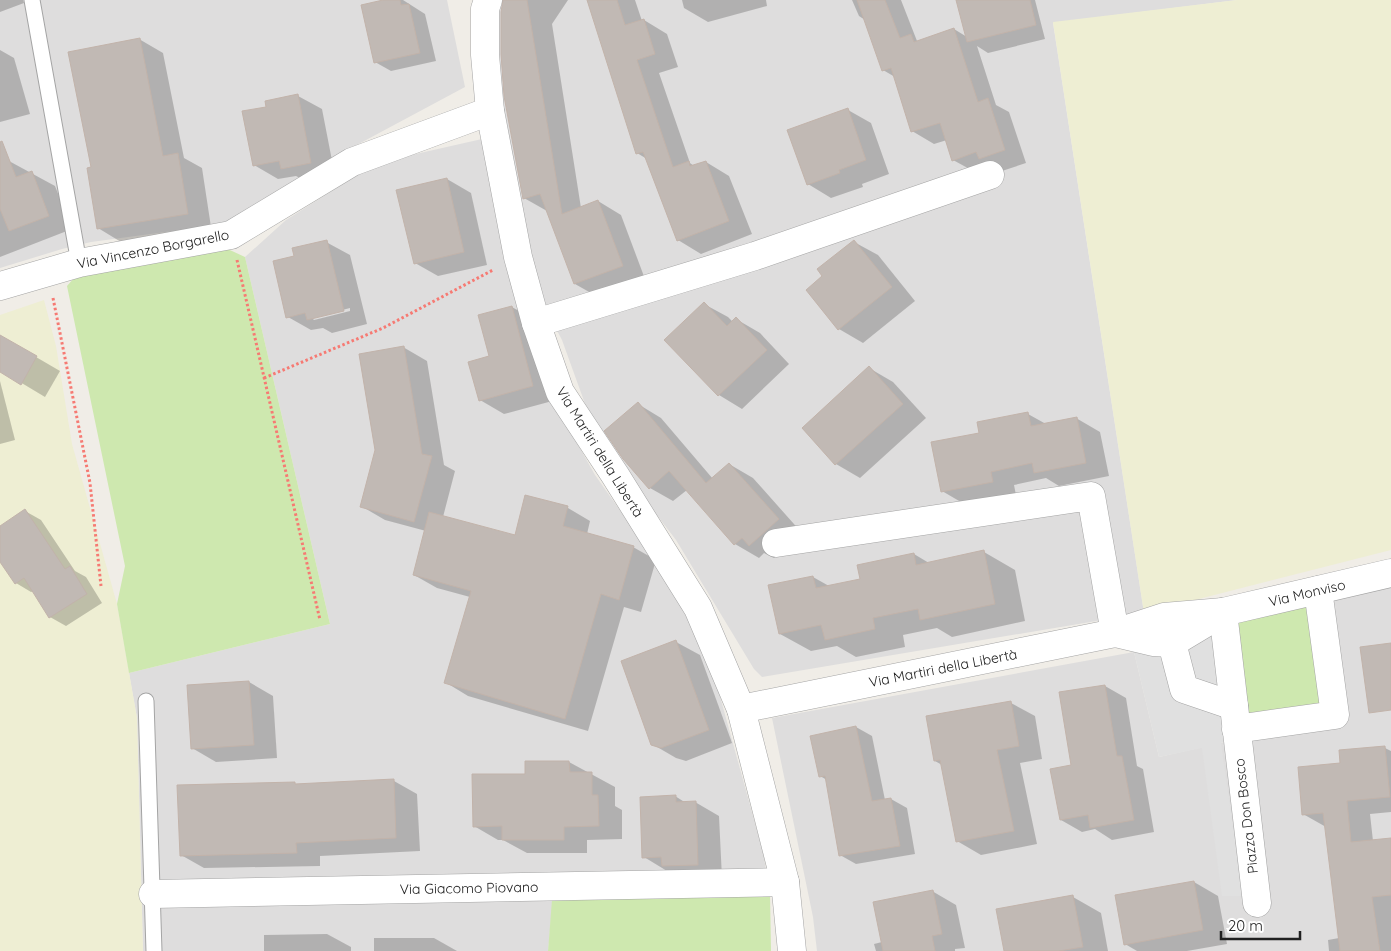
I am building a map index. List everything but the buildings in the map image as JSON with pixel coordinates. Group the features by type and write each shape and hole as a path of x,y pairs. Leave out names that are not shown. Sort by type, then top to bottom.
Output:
{"street":[{"name":"Via Martiri della Libertà","path":"483,3 484,55 490,111 518,257 536,323 560,392 615,475 698,608 741,709 785,882 792,951"},
{"name":"Via Vincenzo Borgarello","path":"0,286 79,263 231,234 352,162 490,111"},
{"path":"536,323 755,256 990,175"},
{"path":"776,542 1091,496 1116,633"},
{"name":"Via Monviso","path":"1223,612 1391,573"},
{"path":"1172,643 1184,689 1235,718 1335,715 1318,590"},
{"path":"1116,633 1164,617 1223,612"},
{"path":"1116,633 1153,642 1172,643 1223,612"},
{"name":"Piazza Don Bosco","path":"1223,612 1257,903"},
{"name":"Via Martiri della Libertà","path":"741,709 1116,633"},
{"name":"Via Giacomo Piovano","path":"153,894 785,882"}],"lane":[{"path":"32,0 79,263"},
{"path":"146,701 154,951"}],"path":[{"path":"231,234 320,620"},
{"path":"264,378 383,328 518,257"},
{"path":"48,271 90,483 101,586"}],"shaded area":[{"path":"0,0 447,0 465,87 353,147 225,224 91,242 0,268"},
{"path":"494,0 1237,0 1053,23 1144,613 762,677 754,669 676,540 597,437 562,340 544,306 516,203 488,10"},
{"path":"482,139 540,377 595,475 677,591 716,682 763,852 770,894 553,900 548,951 143,951 137,718 129,673 330,624 245,257 286,220 376,163"},
{"path":"1391,583 1391,951 817,951 813,917 772,718 1134,652 1159,757 1256,735 1241,615"},
{"path":"1214,623 1229,741 1221,743 1243,896 1222,896 1202,748 1159,757 1134,652 1188,642"}],"green space":[{"path":"1237,0 1391,0 1391,550 1144,613 1053,22"},
{"path":"219,245 245,257 330,624 129,673 117,604 125,566 67,286 75,277"},
{"path":"44,300 56,346 72,444 117,604 137,718 143,951 0,951 0,315"},
{"path":"1318,590 1335,715 1236,729 1223,612"},
{"path":"770,894 771,951 548,951 552,900"}]}
